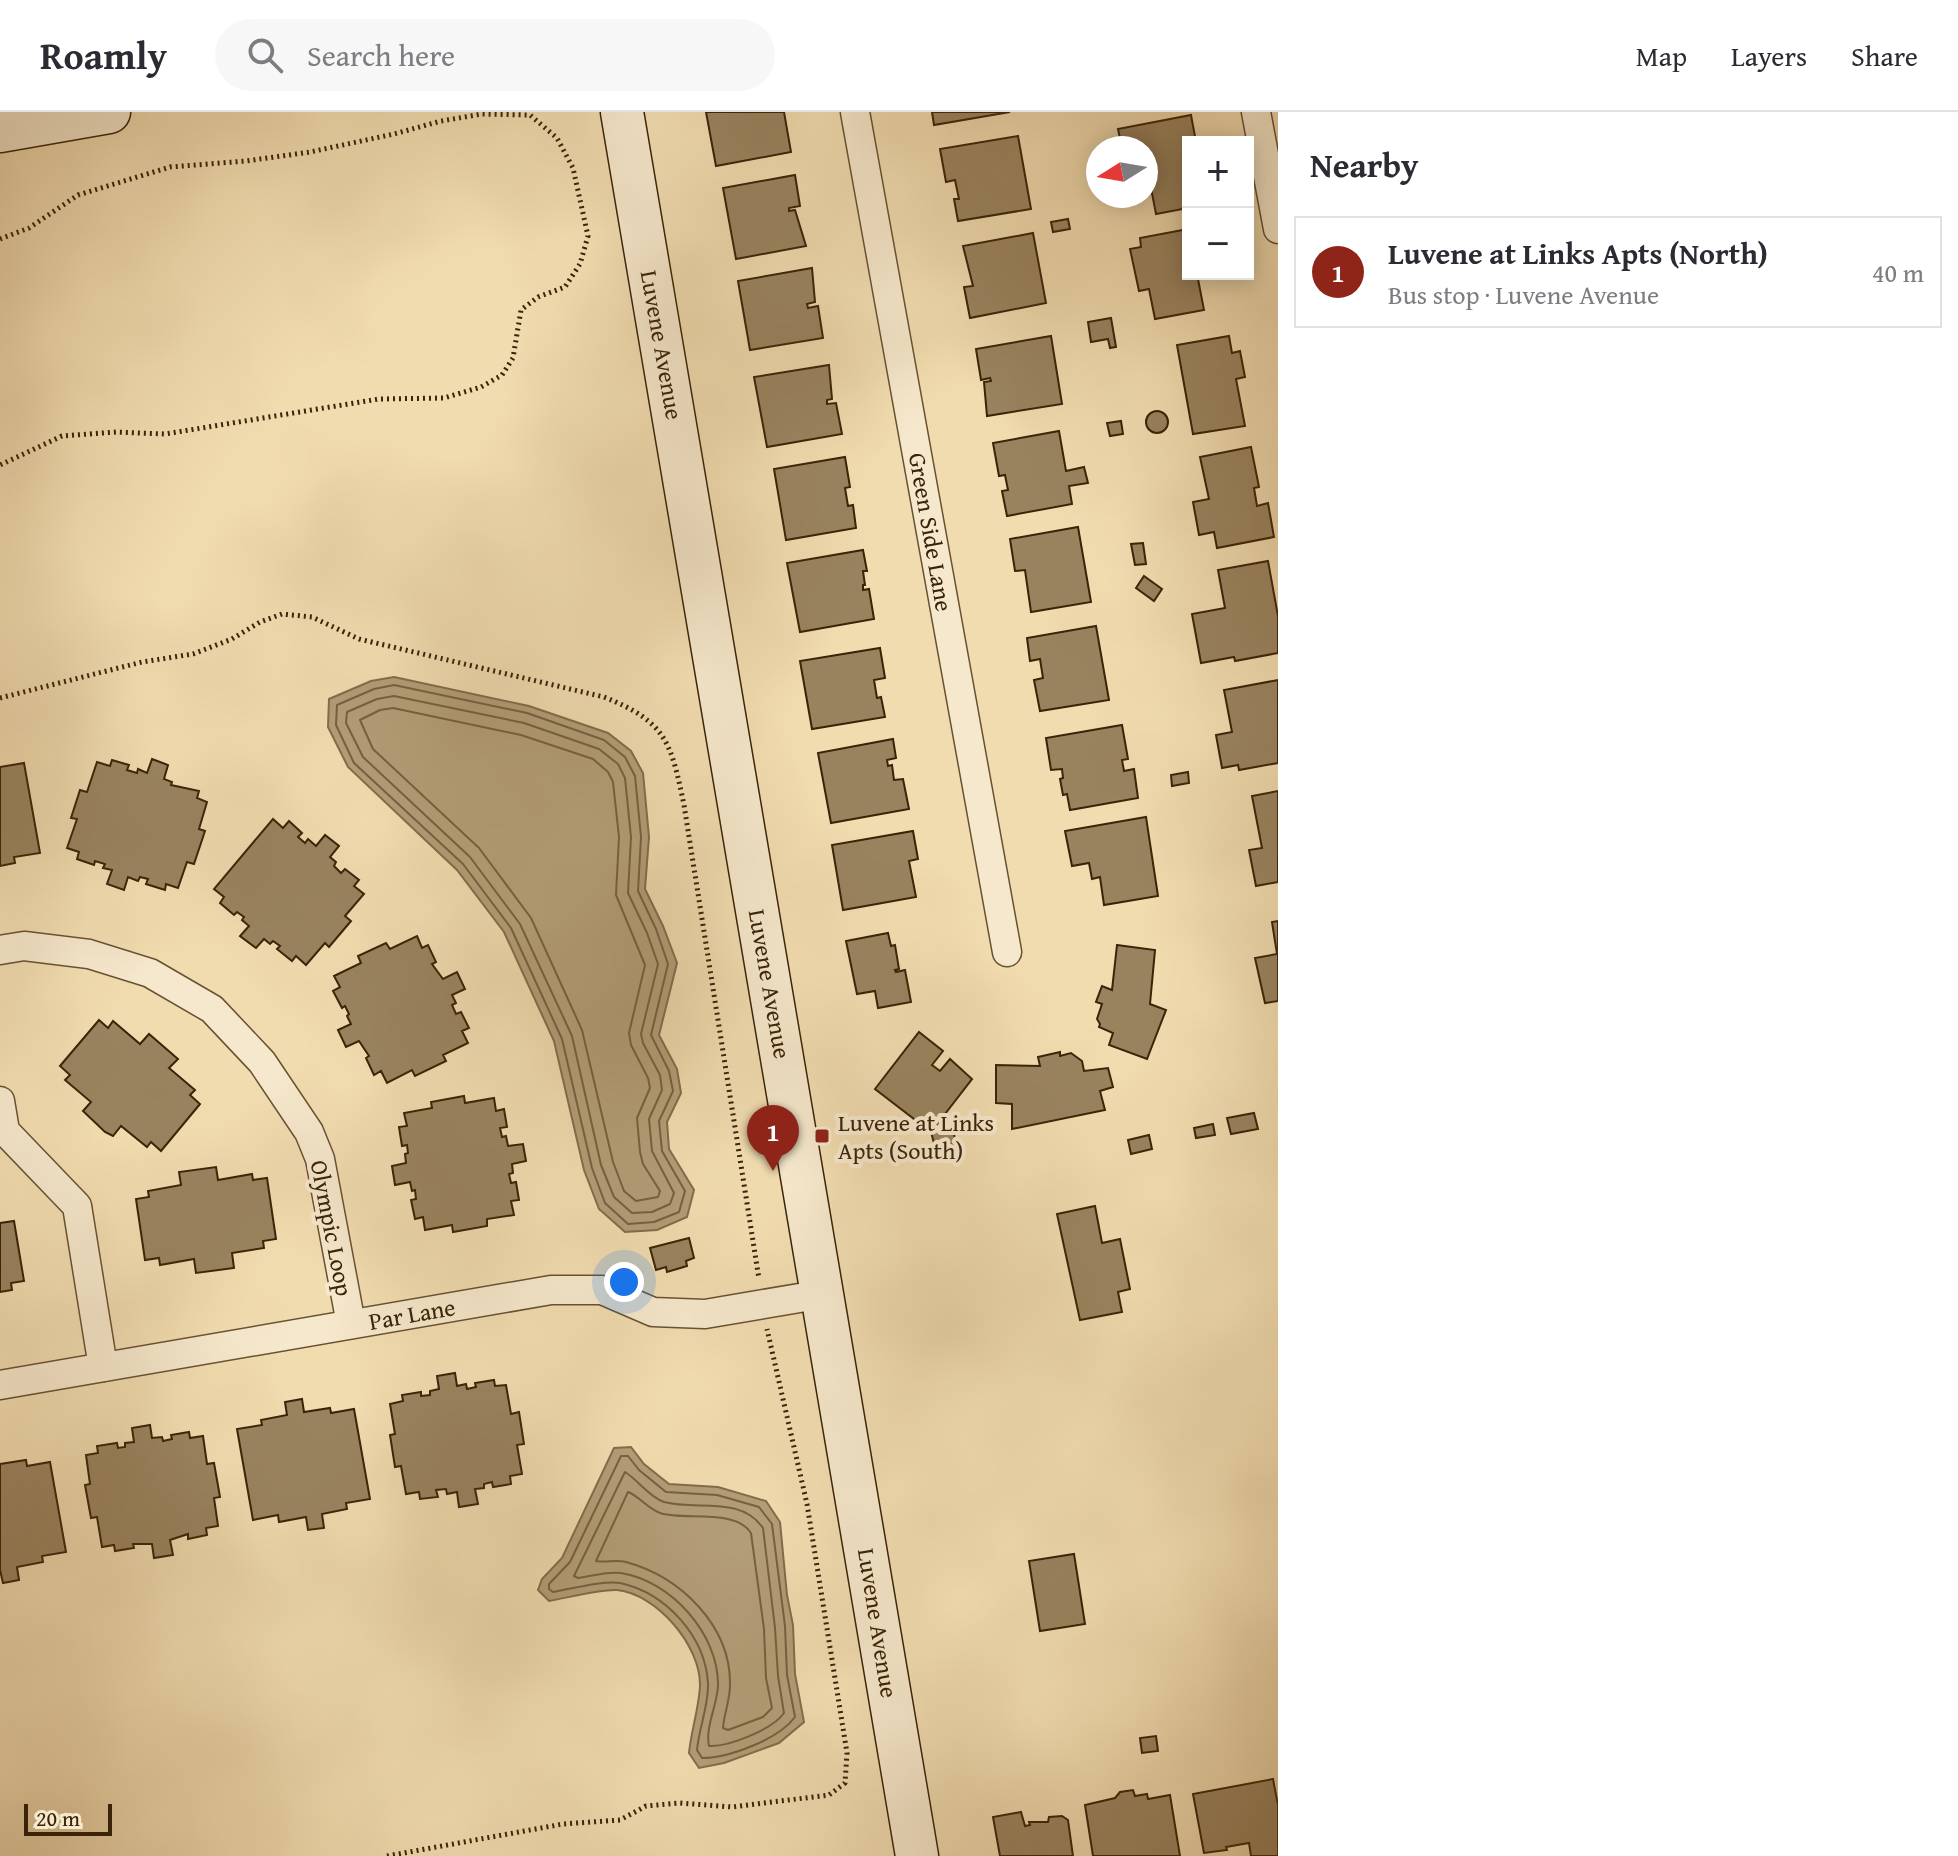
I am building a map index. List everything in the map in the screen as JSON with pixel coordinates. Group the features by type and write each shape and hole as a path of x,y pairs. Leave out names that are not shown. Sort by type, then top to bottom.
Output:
{"street":[{"path":"0,131 109,112"},
{"name":"Luvene Avenue","path":"622,112 917,1856"},
{"name":"Green Side Lane","path":"855,112 1007,952"},
{"path":"1256,112 1278,229"},
{"name":"Olympic Loop","path":"0,950 24,946 89,954 150,973 212,1009 262,1062 309,1132 320,1159 351,1324"},
{"path":"0,1101 5,1131 77,1206 103,1367"},
{"name":"Par Lane","path":"0,1385 551,1290 602,1290 653,1312 705,1314 823,1294"}],"path":[{"path":"0,239 29,228 78,195 170,167 310,152 482,114 530,115 557,138 573,168 588,236 580,264 565,287 538,297 521,310 513,358 502,375 481,387 444,398 379,399 165,434 116,432 62,436 0,465"},
{"path":"0,698 142,662 193,654 282,614 312,617 359,639 604,697 635,710 655,726 673,753 684,805 763,1305 783,1407 807,1504 847,1753 845,1783 829,1795 732,1807 680,1803 646,1806 620,1820 563,1824 387,1856"}],"water":[{"path":"394,677 529,706 608,733 631,751 643,773 649,837 645,889 677,963 659,1035 677,1069 681,1093 667,1122 669,1149 694,1190 687,1217 657,1230 625,1232 599,1209 584,1170 554,1041 504,932 457,870 348,767 328,727 329,699 371,681"},
{"path":"631,1447 644,1464 669,1484 718,1487 766,1501 780,1522 793,1625 795,1674 804,1722 779,1743 724,1763 699,1768 689,1753 700,1686 698,1671 685,1639 674,1624 647,1601 617,1590 549,1601 538,1590 542,1579 562,1558 614,1448"}],"building":[{"path":"706,112 784,112 791,152 716,166"},
{"path":"932,112 1010,112 934,125"},
{"path":"1191,115 1195,136 1182,136 1182,209 1156,214 1158,136 1119,136 1118,129"},
{"path":"1018,136 1031,209 958,221 954,199 959,199 955,180 946,182 940,149"},
{"path":"795,175 800,206 789,208 789,211 795,210 806,246 736,259 723,188"},
{"path":"1068,219 1070,229 1053,232 1051,222"},
{"path":"1182,230 1182,280 1198,280 1204,310 1155,319 1149,289 1139,291 1130,249 1141,247 1140,238"},
{"path":"1033,233 1046,303 970,318 964,287 973,286 963,246"},
{"path":"812,268 815,302 807,304 808,308 818,306 823,338 750,350 738,281"},
{"path":"1111,318 1116,347 1110,348 1108,339 1091,342 1088,322"},
{"path":"1051,336 1062,404 987,416 984,382 991,381 990,378 981,380 976,349"},
{"path":"1229,336 1232,353 1240,351 1245,377 1236,379 1245,426 1193,434 1177,345"},
{"path":"829,365 832,399 827,400 827,404 836,403 842,434 767,447 754,377"},
{"path":"1157,411 1165,414 1168,422 1165,430 1157,433 1149,430 1146,422 1149,414"},
{"path":"1121,421 1123,434 1110,436 1107,423"},
{"path":"1059,431 1066,471 1084,467 1088,483 1069,486 1072,504 1007,516 1002,491 1008,490 1005,475 999,476 993,443"},
{"path":"1251,447 1259,487 1254,488 1257,506 1268,503 1274,537 1217,548 1214,532 1199,535 1193,502 1209,499 1200,457"},
{"path":"845,457 850,487 845,488 848,506 853,505 856,528 786,540 774,469"},
{"path":"1078,527 1091,602 1031,612 1025,570 1015,571 1010,539"},
{"path":"1143,543 1146,564 1135,565 1131,544"},
{"path":"863,550 867,571 863,571 863,590 869,589 874,619 800,632 787,563"},
{"path":"1268,561 1278,616 1278,653 1201,663 1192,614 1225,608 1218,570"},
{"path":"1144,576 1162,589 1154,601 1136,588"},
{"path":"1096,626 1109,700 1040,711 1034,680 1043,678 1040,659 1030,661 1027,638"},
{"path":"880,648 885,678 874,680 885,717 812,729 800,661"},
{"path":"1278,680 1278,763 1239,770 1238,765 1222,768 1216,735 1232,732 1224,690"},
{"path":"1122,725 1128,759 1122,760 1124,771 1134,769 1138,798 1070,810 1067,794 1063,795 1062,769 1051,770 1046,738"},
{"path":"893,739 896,758 887,760 888,766 892,765 894,780 903,779 909,809 831,823 818,753"},
{"path":"152,759 168,765 164,779 172,782 171,785 199,791 197,798 207,802 199,829 205,831 194,864 187,862 178,888 166,884 165,890 146,884 148,879 140,877 138,881 128,877 124,890 107,884 112,870 103,868 105,864 95,861 94,865 77,859 79,852 67,848 77,819 71,818 80,790 87,792 97,762 110,766 112,760 129,765 127,770 137,773 138,769 147,773"},
{"path":"24,763 40,853 14,857 15,863 0,866 0,767"},
{"path":"1188,772 1189,783 1172,786 1171,775"},
{"path":"1278,791 1278,882 1256,886 1249,850 1262,848 1252,796"},
{"path":"1146,817 1158,896 1104,905 1100,877 1092,879 1089,863 1072,866 1065,831"},
{"path":"273,819 283,828 289,821 302,833 298,837 305,843 308,839 316,846 325,835 339,846 330,857 336,862 334,866 341,873 345,869 359,880 354,886 364,894 345,916 351,921 329,947 325,943 306,965 296,956 292,961 277,949 280,946 273,941 270,944 264,939 256,948 240,936 249,926 242,920 244,917 237,912 234,915 220,903 224,897 214,889"},
{"path":"913,831 918,859 909,861 916,897 843,910 832,845"},
{"path":"1278,921 1278,1001 1265,1003 1255,958 1277,954 1272,922"},
{"path":"888,933 891,946 895,945 899,969 895,970 905,970 911,1002 878,1008 875,991 857,994 846,941"},
{"path":"417,936 422,948 428,945 436,962 432,964 443,979 457,972 465,989 452,995 456,1003 452,1005 456,1014 461,1012 469,1028 462,1031 468,1043 443,1055 446,1061 415,1076 412,1070 387,1083 381,1071 374,1075 366,1058 369,1056 359,1041 346,1047 338,1030 351,1024 345,1006 342,1008 333,991 340,987 334,976 361,963 358,956 386,943 390,949"},
{"path":"1117,945 1155,950 1150,1004 1166,1010 1147,1059 1109,1045 1113,1033 1099,1027 1097,1019 1102,1004 1096,1002 1102,986 1112,990"},
{"path":"99,1020 108,1028 113,1021 140,1044 149,1034 178,1059 169,1068 195,1090 190,1095 200,1104 161,1151 151,1142 147,1147 121,1126 113,1136 105,1132 83,1111 91,1102 65,1080 70,1075 60,1066"},
{"path":"919,1032 943,1051 932,1065 940,1071 950,1059 972,1079 931,1132 875,1089"},
{"path":"1060,1052 1060,1056 1071,1053 1082,1061 1084,1071 1108,1068 1113,1087 1100,1091 1105,1110 1012,1129 1012,1104 996,1103 996,1065 1040,1066 1038,1057"},
{"path":"464,1096 465,1103 494,1098 496,1111 504,1109 507,1127 500,1128 502,1137 506,1136 508,1146 523,1144 526,1161 512,1164 513,1173 509,1174 511,1183 516,1182 519,1200 511,1201 514,1215 487,1219 487,1226 453,1232 452,1225 425,1230 423,1217 415,1219 411,1200 416,1199 415,1190 412,1191 410,1182 395,1185 392,1166 406,1163 405,1154 408,1153 407,1145 402,1146 399,1127 407,1126 404,1113 432,1108 431,1102"},
{"path":"1254,1113 1258,1129 1231,1134 1227,1118"},
{"path":"1213,1124 1215,1135 1196,1138 1194,1128"},
{"path":"953,1129 956,1144 935,1147 931,1132"},
{"path":"1149,1135 1152,1149 1131,1154 1128,1140"},
{"path":"216,1167 218,1180 252,1174 253,1180 267,1178 276,1239 263,1241 264,1248 232,1253 234,1268 196,1273 194,1259 160,1265 159,1258 145,1260 136,1199 149,1197 148,1191 181,1185 179,1172"},
{"path":"1095,1206 1102,1243 1120,1239 1130,1289 1118,1292 1122,1312 1080,1320 1057,1214"},
{"path":"14,1221 24,1281 11,1283 12,1290 0,1292 0,1223"},
{"path":"689,1238 694,1258 686,1261 687,1266 667,1272 666,1267 656,1270 650,1248"},
{"path":"455,1373 457,1386 466,1384 467,1389 476,1387 475,1383 494,1380 495,1386 506,1385 511,1414 519,1412 524,1444 517,1445 522,1474 510,1476 511,1484 493,1487 492,1482 484,1484 484,1488 475,1489 478,1504 459,1507 457,1492 447,1494 446,1489 436,1490 438,1497 420,1499 419,1492 406,1494 401,1466 395,1467 390,1435 395,1434 390,1404 403,1401 402,1395 421,1392 421,1396 430,1395 430,1391 439,1389 437,1376"},
{"path":"302,1399 304,1412 330,1408 331,1413 354,1409 370,1499 346,1503 347,1509 322,1514 324,1528 308,1530 306,1517 279,1522 278,1515 253,1520 237,1429 262,1425 261,1420 287,1415 285,1402"},
{"path":"150,1425 152,1438 162,1437 163,1441 172,1439 171,1435 189,1432 190,1438 203,1436 207,1464 214,1463 220,1497 214,1498 218,1526 206,1528 207,1535 188,1539 188,1534 170,1540 173,1555 154,1558 152,1544 133,1544 134,1548 115,1551 114,1545 102,1547 97,1517 91,1518 85,1485 90,1484 86,1455 98,1453 97,1446 117,1443 118,1448 125,1447 125,1443 134,1442 132,1428"},
{"path":"26,1460 27,1466 50,1462 66,1552 42,1556 43,1562 17,1567 19,1580 3,1583 0,1570 0,1464"},
{"path":"1074,1554 1085,1624 1040,1631 1029,1561"},
{"path":"1156,1736 1158,1751 1142,1753 1140,1738"},
{"path":"1273,1779 1278,1805 1278,1856 1251,1856 1249,1843 1204,1853 1193,1794"},
{"path":"1133,1790 1135,1796 1147,1794 1148,1799 1170,1795 1180,1856 1093,1856 1085,1805"},
{"path":"1021,1812 1025,1826 1030,1825 1029,1822 1048,1822 1049,1817 1062,1816 1068,1820 1073,1856 1000,1856 993,1817"}],"place":[{"name":"Luvene at Links Apts (South)","path":"822,1136"},
{"name":"Luvene at Links Apts (North)","path":"773,1171"}]}
